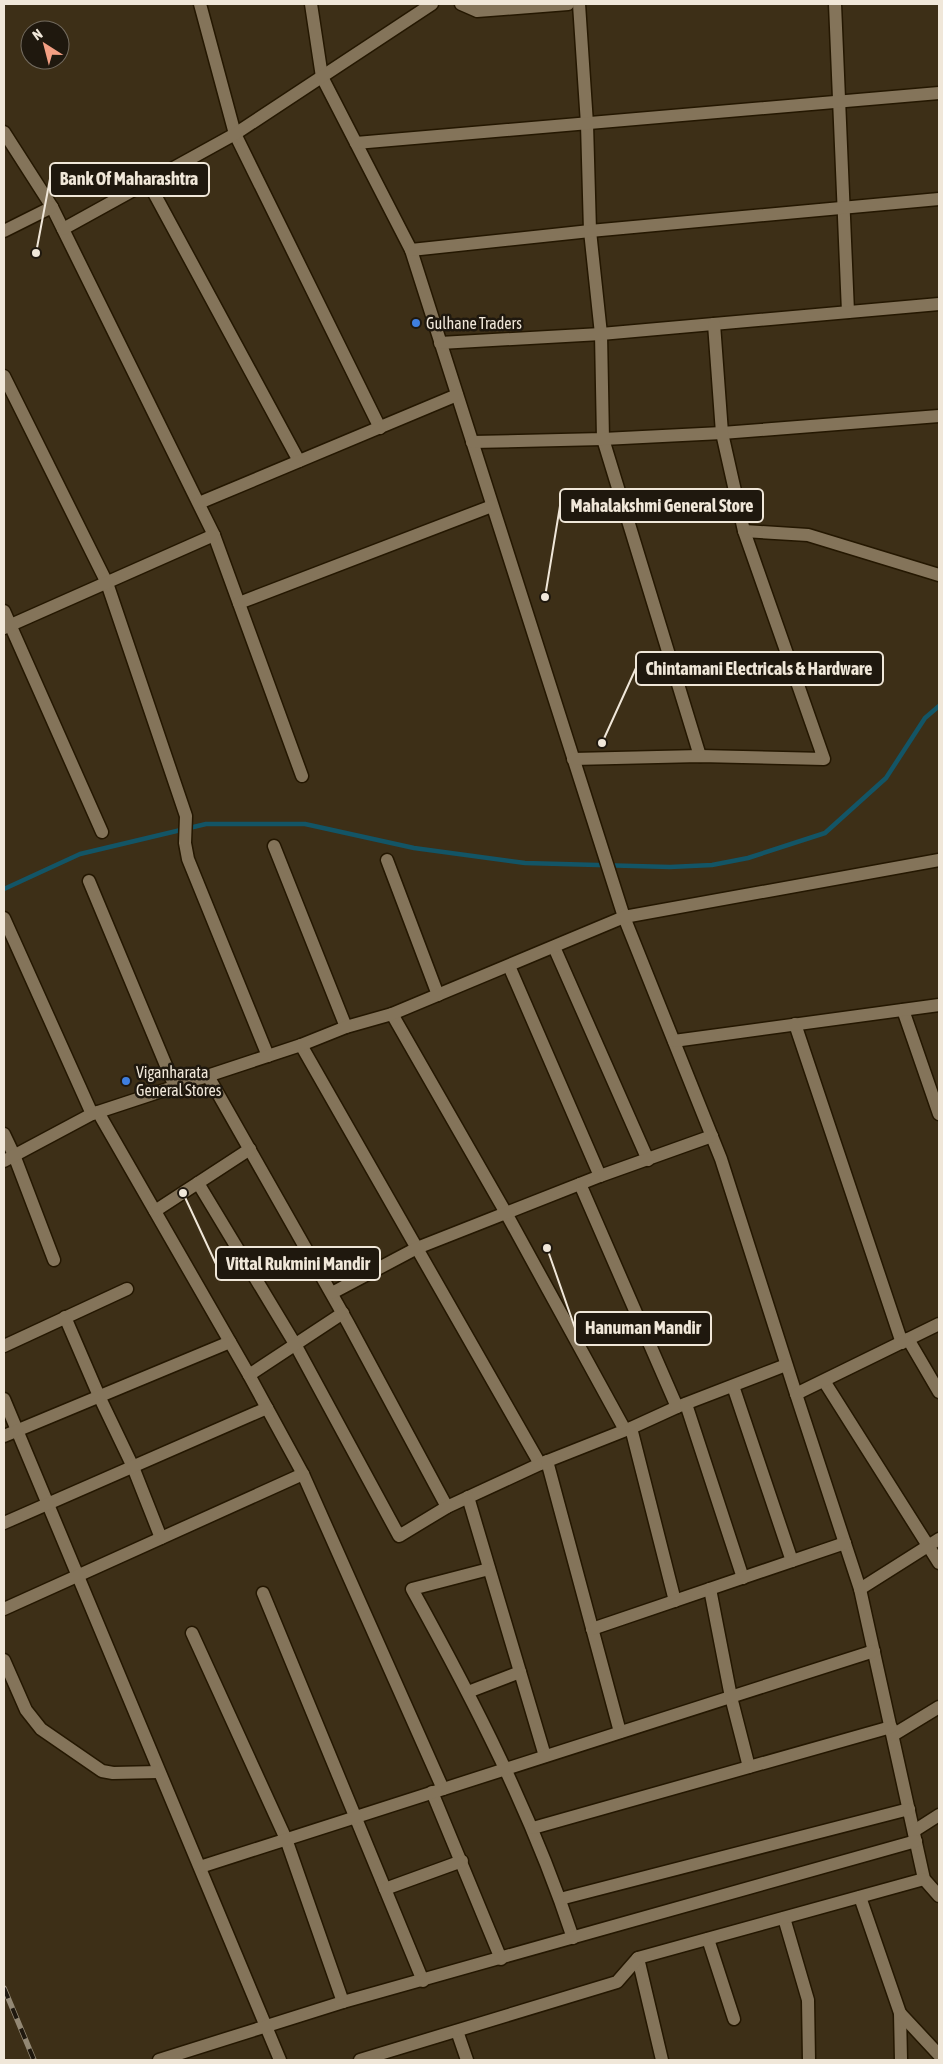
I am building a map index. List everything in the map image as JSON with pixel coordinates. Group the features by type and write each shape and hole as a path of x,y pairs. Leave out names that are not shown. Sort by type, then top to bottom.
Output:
{"street":[{"path":"200,4 235,134 380,428"},
{"path":"311,4 322,77 411,250 624,917 721,1159 786,1365 860,1589 924,1879 939,1896"},
{"path":"63,229 235,134 432,4"},
{"path":"461,4 477,11 568,4"},
{"path":"579,4 587,124 590,231 601,334 603,440 700,756"},
{"path":"835,4 848,312"},
{"path":"356,143 939,93"},
{"path":"4,132 52,207 214,535 302,776"},
{"path":"148,182 299,461"},
{"path":"411,250 590,231 939,199"},
{"path":"4,230 52,207"},
{"path":"440,343 601,334 939,304"},
{"path":"573,759 700,756 824,759 744,531 722,433 714,324"},
{"path":"4,376 107,583 186,816 185,843 188,859 268,1056"},
{"path":"199,503 457,395"},
{"path":"472,442 603,440 939,416"},
{"path":"239,603 492,506"},
{"path":"744,531 808,535 939,575"},
{"path":"7,627 214,535"},
{"path":"4,611 7,627 102,832"},
{"path":"274,846 346,1027"},
{"path":"387,860 438,996"},
{"path":"9,1158 95,1113 302,1046 346,1027 392,1014 624,917 939,860"},
{"path":"89,881 174,1087"},
{"path":"4,918 95,1113 155,1211 303,1474 438,1790 462,1861 501,1959"},
{"path":"554,947 648,1160"},
{"path":"509,966 600,1176"},
{"path":"674,1041 939,1005"},
{"path":"903,1010 939,1114"},
{"path":"392,1014 628,1429 675,1601"},
{"path":"795,1024 905,1341 939,1392"},
{"path":"302,1046 417,1248 544,1463 620,1732"},
{"path":"208,1076 332,1293 447,1507"},
{"path":"4,1134 9,1158 54,1260"},
{"path":"332,1293 417,1248 600,1176 712,1136"},
{"path":"155,1211 250,1149"},
{"path":"198,1183 295,1344 399,1536 447,1507 544,1463 786,1365"},
{"path":"580,1184 681,1406 743,1578"},
{"path":"4,1346 127,1289"},
{"path":"249,1375 343,1313"},
{"path":"65,1317 99,1396 133,1467 161,1538"},
{"path":"796,1394 939,1324"},
{"path":"4,1436 230,1342"},
{"path":"824,1381 934,1543 939,1563"},
{"path":"733,1386 792,1561"},
{"path":"4,1399 76,1576 200,1867 264,2026 280,2060"},
{"path":"4,1523 267,1408"},
{"path":"4,1609 303,1474"},
{"path":"468,1497 545,1756"},
{"path":"592,1629 845,1543"},
{"path":"860,1589 934,1543"},
{"path":"489,1569 412,1589 468,1692 506,1769 533,1828 573,1938"},
{"path":"710,1589 731,1697 749,1767"},
{"path":"262,1593 423,1981"},
{"path":"192,1634 286,1839 343,2002"},
{"path":"200,1867 874,1651"},
{"path":"4,1660 26,1710 42,1729 102,1771 113,1773 159,1772"},
{"path":"468,1692 520,1672"},
{"path":"533,1828 749,1767 892,1731 939,1707"},
{"path":"560,1900 909,1809"},
{"path":"159,2060 196,2055 264,2026 573,1938 915,1836 939,1815"},
{"path":"385,1889 462,1861"},
{"path":"360,2060 617,1982 638,1958 924,1879"},
{"path":"860,1897 900,2014 902,2060"},
{"path":"784,1918 808,2000 809,2060"},
{"path":"708,1939 734,2019"},
{"path":"638,1958 662,2060"},
{"path":"900,2014 939,2055"},
{"path":"457,2031 467,2060"}],"waterway":[{"path":"4,889 80,854 206,824 305,824 414,848 525,863 670,867 712,865 748,858 825,833 886,778 925,718 939,706"}],"railway":[{"path":"4,1988 34,2060"}],"place":[{"name":"Bank Of Maharashtra","path":"36,253"},
{"name":"Gulhane Traders","path":"416,323"},
{"name":"Mahalakshmi General Store","path":"545,597"},
{"name":"Chintamani Electricals & Hardware","path":"602,743"},
{"name":"Viganharata General Stores","path":"126,1081"},
{"name":"Vittal Rukmini Mandir","path":"183,1193"},
{"name":"Hanuman Mandir","path":"547,1248"}]}
